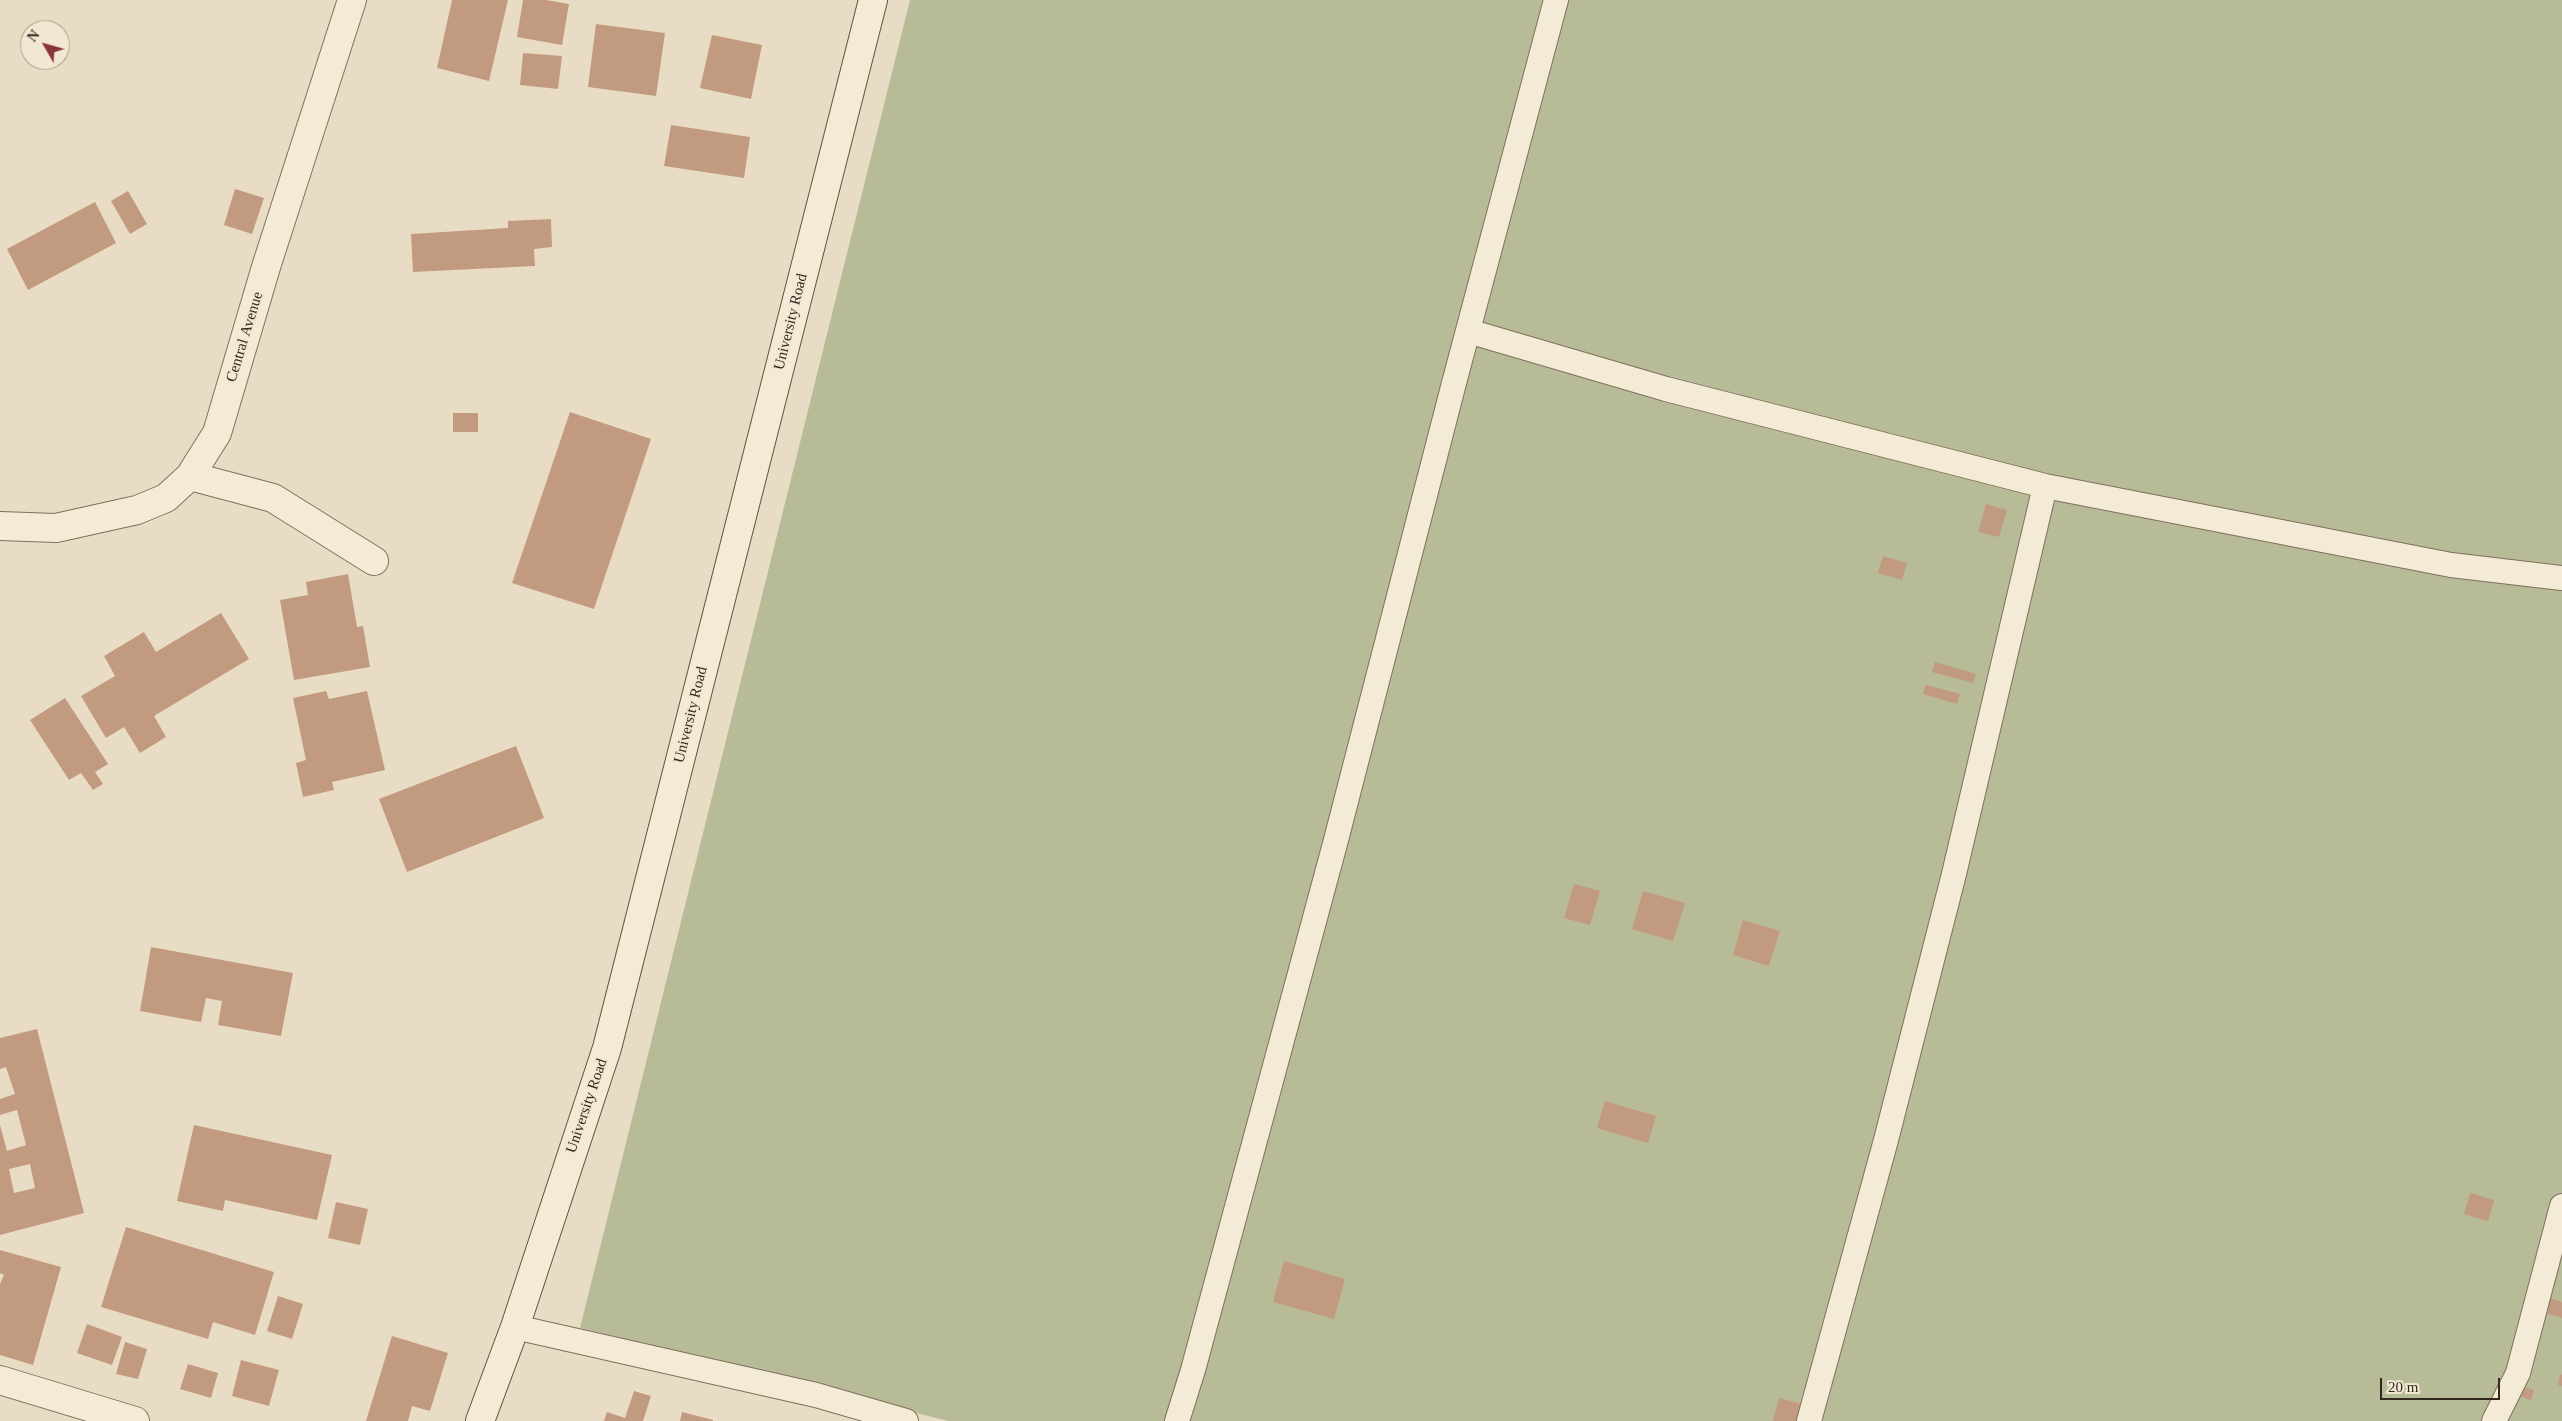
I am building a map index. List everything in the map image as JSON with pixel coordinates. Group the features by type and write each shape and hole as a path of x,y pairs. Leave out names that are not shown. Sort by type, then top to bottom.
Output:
{"main road":[{"name":"Central Avenue","path":"0,526 56,528 136,510 166,498 190,476 216,433 266,267 352,0"},
{"name":"University Road","path":"480,1421 515,1327 607,1048 873,0"},
{"path":"190,476 272,498 374,561"},
{"path":"0,1380 135,1421"}],"lane":[{"path":"1177,1421 1193,1370 1336,840 1468,331 1511,178 1556,0"},
{"path":"1468,331 1675,391 2045,486 2451,565 2562,578"},
{"path":"1810,1421 1886,1140 1954,874 2045,486"},
{"path":"2494,1421 2518,1372 2562,1206"},
{"path":"515,1327 816,1395 906,1421"}],"green space":[{"path":"910,0 2562,0 2562,1421 948,1421 580,1328"}],"building":[{"path":"452,0 508,0 489,81 437,68"},
{"path":"523,0 546,0 569,4 562,45 517,37"},
{"path":"596,24 665,33 656,96 588,87"},
{"path":"712,35 762,45 751,99 700,88"},
{"path":"523,53 562,56 558,89 520,85"},
{"path":"671,125 750,137 744,178 664,166"},
{"path":"235,189 264,198 252,234 224,225"},
{"path":"128,191 147,224 130,234 111,201"},
{"path":"95,202 116,243 28,290 7,249"},
{"path":"551,219 552,247 534,249 535,266 413,272 411,234 508,228 508,221"},
{"path":"570,412 651,439 594,609 512,583"},
{"path":"453,413 478,413 478,432 453,432"},
{"path":"1986,504 2007,510 1999,537 1978,532"},
{"path":"1883,556 1907,563 1902,580 1878,573"},
{"path":"348,574 357,627 363,626 370,667 294,680 280,600 308,595 306,582"},
{"path":"221,613 249,659 154,716 166,737 140,753 124,727 106,738 81,696 115,676 104,656 144,632 156,652"},
{"path":"1935,662 1976,674 1973,683 1932,672"},
{"path":"1926,685 1960,694 1957,704 1923,694"},
{"path":"326,691 329,699 367,691 385,770 332,782 334,790 303,797 296,763 306,760 293,698"},
{"path":"65,698 108,764 95,772 103,784 93,790 81,773 69,780 30,720"},
{"path":"516,746 544,818 407,872 379,799"},
{"path":"1574,884 1600,891 1590,925 1564,918"},
{"path":"1643,891 1685,903 1673,941 1632,929"},
{"path":"1743,920 1780,931 1769,966 1733,955"},
{"path":"151,947 293,973 281,1036 218,1025 222,1001 206,998 201,1022 140,1011"},
{"path":"37,1029 84,1213 0,1235 0,1125 7,1151 26,1145 17,1110 0,1115 0,1099 15,1094 6,1067 0,1069 0,1038","holes":["30,1164 35,1188 14,1193 9,1169"]},
{"path":"1605,1101 1656,1116 1648,1143 1597,1128"},
{"path":"194,1125 332,1155 317,1220 225,1200 223,1211 177,1201"},
{"path":"2470,1193 2494,1200 2488,1221 2464,1214"},
{"path":"336,1202 368,1209 360,1245 328,1238"},
{"path":"126,1227 274,1272 255,1335 213,1322 208,1339 101,1307"},
{"path":"0,1250 61,1267 33,1365 0,1355 0,1284 4,1275 0,1273"},
{"path":"1284,1261 1345,1279 1334,1319 1273,1302"},
{"path":"278,1296 303,1304 292,1339 267,1331"},
{"path":"2550,1298 2562,1302 2562,1318 2545,1313"},
{"path":"87,1324 122,1337 112,1365 77,1353"},
{"path":"392,1336 448,1353 430,1411 412,1406 408,1421 366,1421"},
{"path":"125,1342 147,1349 138,1379 116,1374"},
{"path":"241,1360 279,1370 269,1406 232,1396"},
{"path":"188,1364 218,1373 211,1398 180,1389"},
{"path":"2560,1374 2562,1375 2562,1386 2558,1385"},
{"path":"2519,1386 2534,1390 2531,1400 2517,1395"},
{"path":"634,1391 651,1396 643,1421 604,1421 607,1412 625,1418"},
{"path":"1779,1398 1806,1405 1802,1421 1773,1421"},
{"path":"682,1412 713,1420 713,1421 680,1421"}]}
